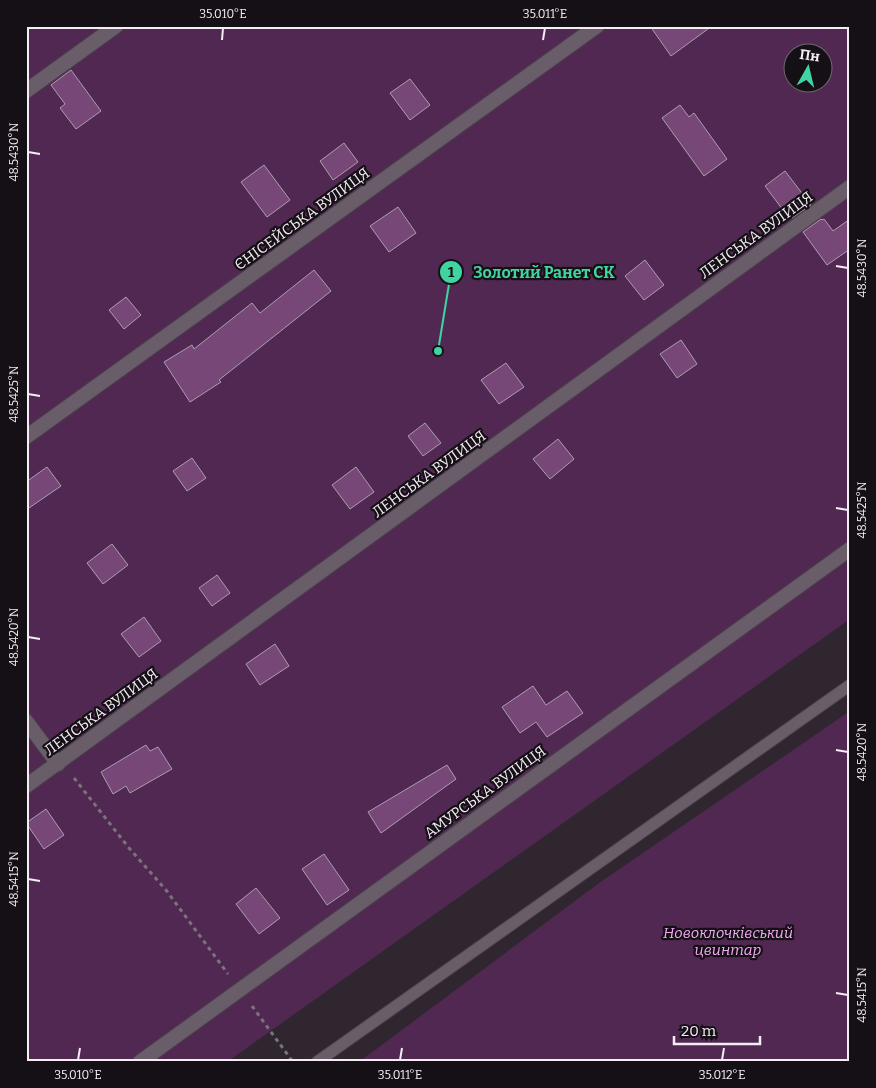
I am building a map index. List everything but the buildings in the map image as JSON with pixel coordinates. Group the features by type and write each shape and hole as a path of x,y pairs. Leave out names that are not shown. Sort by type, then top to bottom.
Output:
{"street":[{"path":"26,91 116,26"},
{"name":"ЄНІСЕЙСЬКА ВУЛИЦЯ","path":"26,437 597,26"},
{"name":"ЛЕНСЬКА ВУЛИЦЯ","path":"26,786 850,187"},
{"name":"АМУРСЬКА ВУЛИЦЯ","path":"140,1062 850,549"},
{"path":"26,721 60,763"}],"lane":[{"path":"317,1062 850,685"}],"path":[{"path":"60,763 166,890 293,1062"}],"green space":[{"path":"26,26 850,26 850,619 227,1062 26,1062"},
{"name":"Новоклочківський цвинтар","path":"850,711 850,1062 359,1062 599,883"}],"place":[{"name":"Золотий Ранет СК","path":"438,351"}]}
